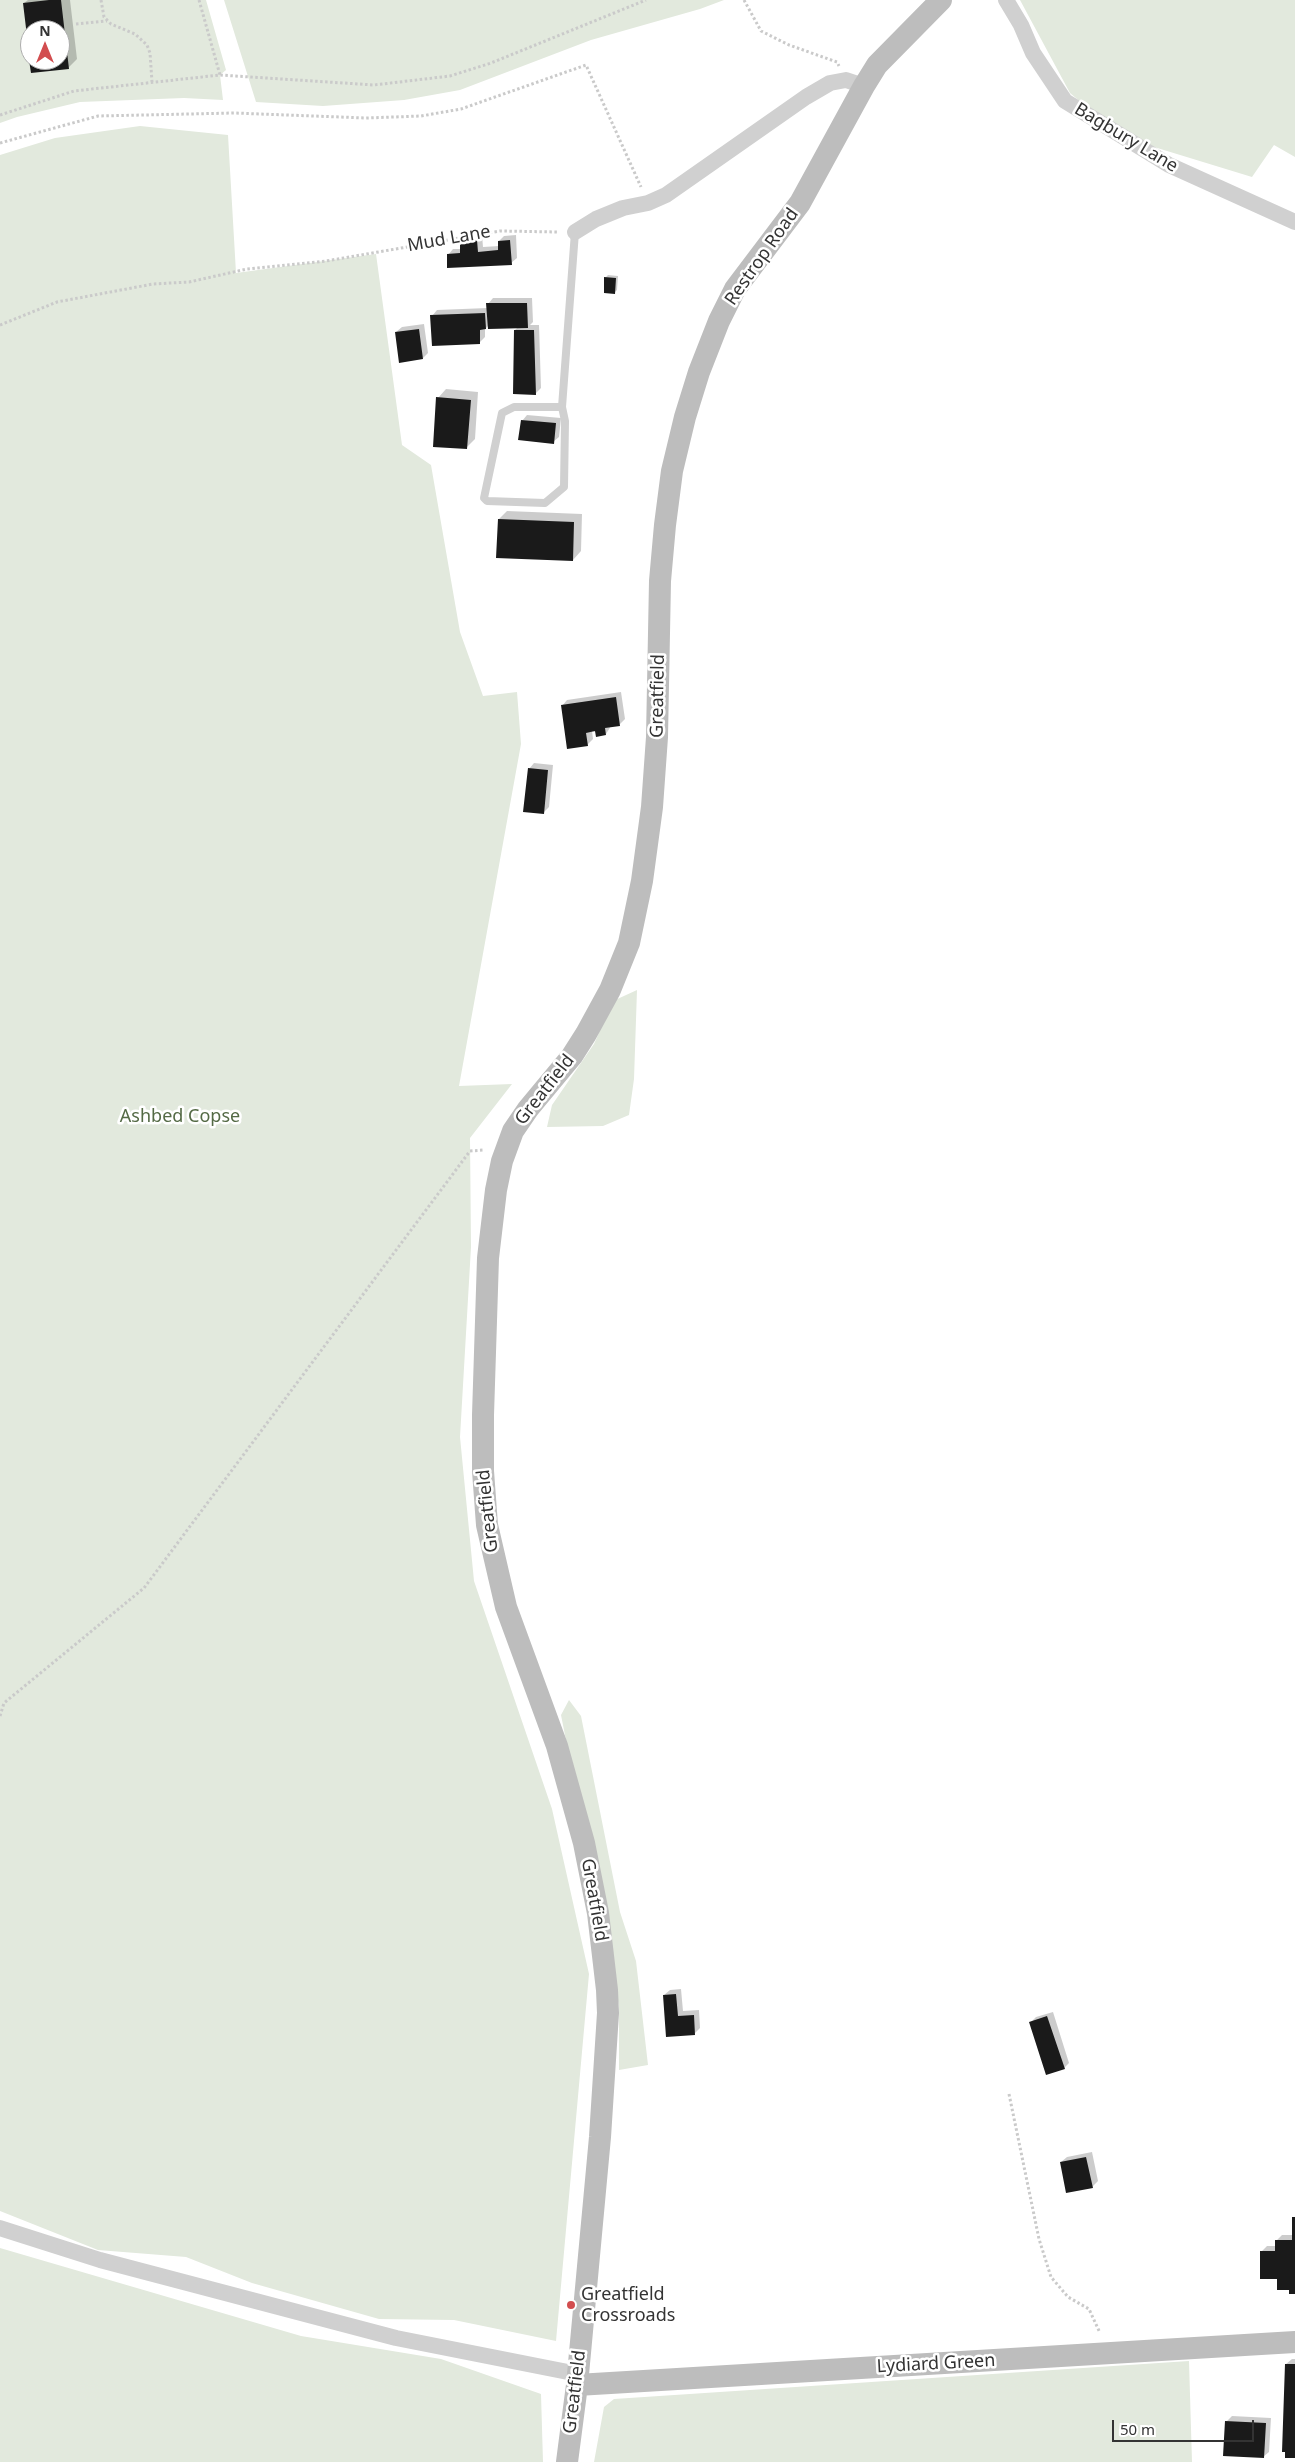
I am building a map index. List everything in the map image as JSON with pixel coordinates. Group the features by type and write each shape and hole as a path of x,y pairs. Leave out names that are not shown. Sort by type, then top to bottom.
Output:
{"street":[{"name":"Restrop Road","path":"660,581 672,472 685,416 719,322 735,289 800,203 855,83 878,65 941,0"},
{"name":"Bagbury Lane","path":"1006,0 1021,25 1033,53 1065,101 1169,164 1295,222"},
{"path":"575,232 623,208 648,203 690,181 806,97 830,83 855,83"},
{"name":"Greatfield","path":"567,2462 577,2379 600,2137 608,2013 607,1990 598,1913 584,1843 557,1746 506,1608 487,1525 482,1471 486,1306 496,1190 505,1150 520,1119 572,1056 600,1011 628,943 642,881 652,807 657,737 660,581"},
{"path":"0,2228 100,2260 396,2338 577,2379"},
{"name":"Lydiard Green","path":"577,2379 1105,2354 1295,2342"}],"lane":[{"path":"562,407 514,407 502,413 484,498 487,501 545,503 564,487 565,421 562,407 575,232"}],"path":[{"path":"101,0 102,11 108,20 135,34 147,45 150,53 152,82"},
{"path":"199,0 220,75"},
{"path":"0,115 74,91 220,75 374,85 450,76 491,63 646,0"},
{"path":"744,0 761,31 788,44 837,62 855,83"},
{"path":"76,24 108,20"},
{"path":"0,143 98,116 234,113 366,118 421,116 461,109 586,65 648,203"},
{"name":"Mud Lane","path":"0,325 57,302 153,284 189,282 247,269 326,261 500,231 575,232"},
{"path":"0,1716 4,1702 144,1588 470,1150 505,1150"},
{"path":"1009,2094 1039,2240 1051,2277 1068,2297 1089,2309 1098,2327 1105,2354"}],"green space":[{"path":"0,0 206,0 226,70 220,75 223,100 184,98 80,102 0,123"},
{"path":"224,0 724,0 700,9 591,40 460,90 404,100 323,106 256,102"},
{"path":"1020,0 1295,0 1295,157 1274,145 1252,177 1154,147 1090,110 1070,93"},
{"name":"Ashbed Copse","path":"140,126 228,135 236,273 376,254 402,445 431,465 460,632 483,696 517,692 521,744 459,1086 512,1084 470,1138 471,1247 460,1437 474,1581 552,1809 589,1974 556,2341 454,2320 379,2319 252,2283 186,2257 98,2250 0,2211 0,155 55,138"},
{"path":"637,990 634,1079 629,1115 603,1126 547,1127 552,1105 594,1044 613,1001"},
{"path":"569,1700 581,1716 620,1912 636,1961 648,2065 619,2070 619,2006 561,1715"},
{"path":"0,2248 301,2336 441,2359 541,2394 543,2462 0,2462"},
{"path":"1189,2361 1192,2462 594,2462 604,2407 614,2399"}],"building":[{"path":"61,0 63,20 25,20 23,3"},
{"path":"31,70 60,70 31,73"},
{"path":"477,240 478,252 498,250 498,241 510,240 512,265 447,268 447,254 460,253 460,241"},
{"path":"604,277 616,278 615,294 604,293"},
{"path":"486,303 527,303 528,328 488,329"},
{"path":"485,313 486,329 480,330 480,344 432,346 430,315"},
{"path":"419,329 423,359 399,363 395,332"},
{"path":"514,330 534,330 536,395 513,394"},
{"path":"436,397 471,400 467,449 433,447"},
{"path":"521,420 556,423 554,444 518,440"},
{"path":"498,519 574,522 573,561 496,558"},
{"path":"616,697 620,726 605,728 606,735 596,737 595,731 586,733 588,746 567,749 561,705"},
{"path":"528,768 548,770 544,814 523,812"},
{"path":"676,1994 678,2016 694,2015 695,2035 666,2037 663,1995"},
{"path":"1047,2016 1065,2069 1046,2075 1029,2022"},
{"path":"1086,2157 1093,2188 1066,2193 1060,2162"},
{"path":"1292,2217 1295,2217 1295,2294 1289,2294 1289,2290 1277,2290 1277,2279 1260,2279 1260,2251 1275,2251 1275,2240 1292,2240"},
{"path":"1285,2364 1295,2364 1295,2458 1285,2458 1285,2452 1282,2452"},
{"path":"1225,2421 1266,2423 1264,2458 1223,2456"}],"place":[{"name":"Greatfield Crossroads","path":"571,2305"}]}
